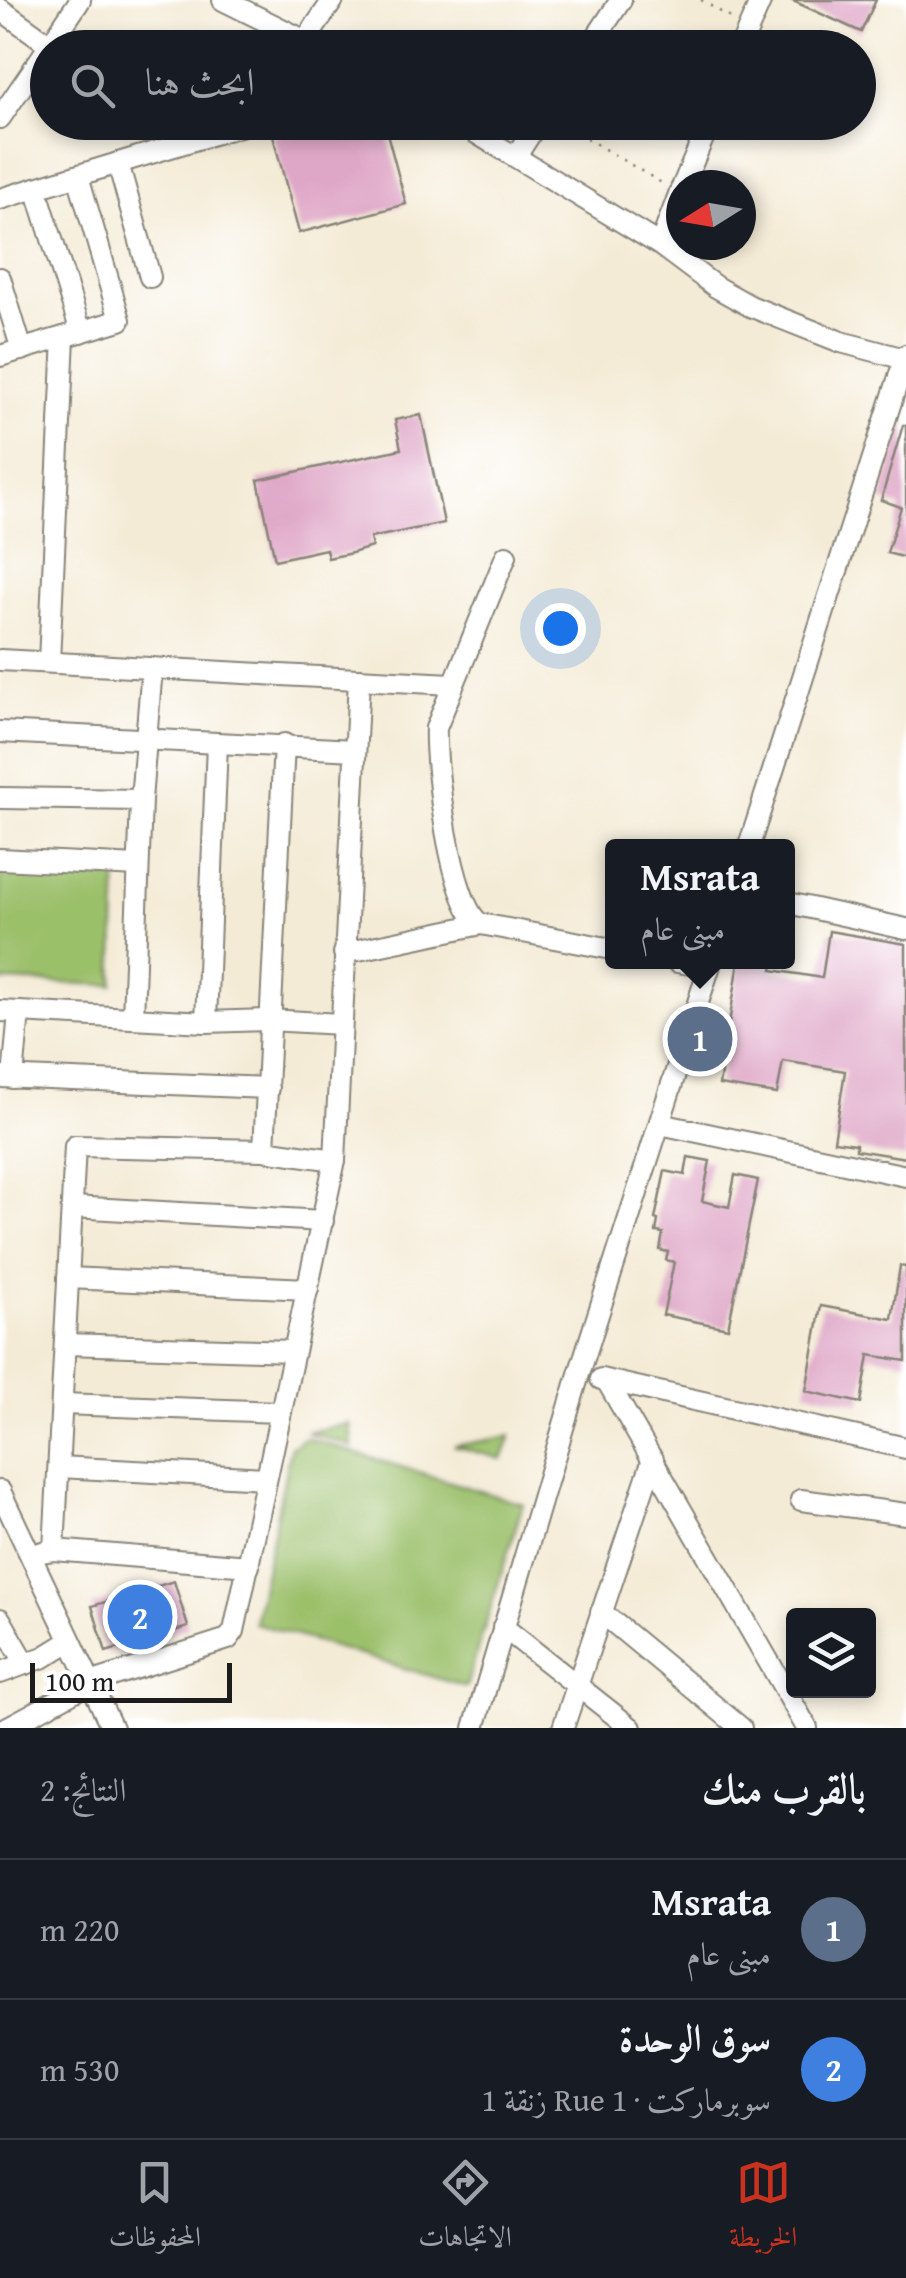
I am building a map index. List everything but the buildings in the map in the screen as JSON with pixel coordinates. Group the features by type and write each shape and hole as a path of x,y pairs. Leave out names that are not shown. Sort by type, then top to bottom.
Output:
{"street":[{"path":"60,30 80,0"},
{"path":"223,0 284,30"},
{"path":"319,30 333,0"},
{"path":"601,30 621,0"},
{"path":"748,30 761,0"},
{"path":"0,9 30,32"},
{"path":"0,118 30,75"},
{"path":"0,199 195,140"},
{"path":"489,140 660,245 716,287 750,306 841,342 905,357 751,839"},
{"path":"516,156 526,140"},
{"path":"689,170 702,140"},
{"path":"118,164 150,277"},
{"path":"0,372 0,356 120,320 78,176"},
{"path":"36,188 72,334 49,662"},
{"path":"660,245 666,229"},
{"path":"0,278 22,350"},
{"path":"481,924 469,913 460,887 441,809 434,756 439,712 473,643 506,556"},
{"path":"0,660 452,684"},
{"path":"133,1018 141,800 152,668"},
{"path":"6,1728 90,1683 228,1639 236,1625 335,1160 360,679"},
{"path":"0,732 355,750"},
{"path":"206,1022 217,744"},
{"path":"264,1150 284,744"},
{"path":"0,798 141,800"},
{"path":"0,860 138,866"},
{"path":"795,904 906,929"},
{"path":"344,953 481,924 605,948"},
{"path":"474,1728 579,1374 708,969"},
{"path":"268,1088 7,1077 10,1011 206,1022 341,1024"},
{"path":"660,1124 906,1176"},
{"path":"54,1550 75,1146 264,1150 335,1160"},
{"path":"72,1207 323,1221"},
{"path":"68,1278 308,1290"},
{"path":"65,1344 293,1350"},
{"path":"579,1374 906,1448"},
{"path":"607,1380 807,1728"},
{"path":"62,1404 280,1412"},
{"path":"563,1728 653,1459"},
{"path":"59,1467 266,1478"},
{"path":"1,1495 112,1728"},
{"path":"801,1500 906,1514"},
{"path":"30,1554 54,1550 249,1566"},
{"path":"601,1612 741,1728"},
{"path":"0,1619 26,1664"},
{"path":"503,1627 631,1728"},
{"path":"0,1673 70,1641"}],"path":[{"path":"701,0 735,30"},
{"path":"592,140 666,181"}],"green space":[{"path":"0,871 117,876 113,985 0,981"},
{"path":"349,1424 352,1446 306,1432"},
{"path":"511,1436 502,1459 454,1446"},
{"path":"306,1438 523,1504 466,1687 254,1623 291,1446"}],"place":[{"name":"Msrata","path":"700,1039"},
{"name":"سوق الوحدة","path":"140,1617"}]}
